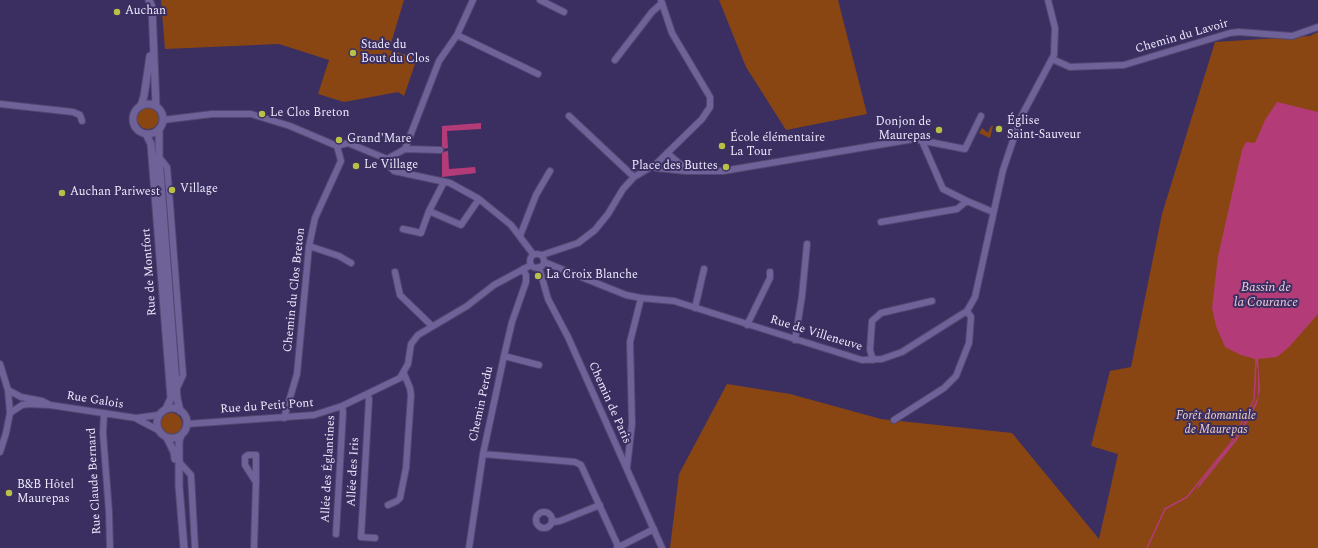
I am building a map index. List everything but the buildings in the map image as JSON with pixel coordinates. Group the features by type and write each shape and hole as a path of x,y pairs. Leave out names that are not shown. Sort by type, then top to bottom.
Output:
{"street":[{"path":"149,0 152,7 156,106"},
{"path":"405,149 439,61 457,35 473,0"},
{"path":"540,0 564,12"},
{"path":"894,420 944,388 956,376 969,343 971,317 967,312 975,297 980,282 993,212 1003,170 1019,122 1052,59 1055,45 1055,28 1048,0"},
{"path":"388,505 400,498 406,468 411,395 410,388 404,374 408,364 411,344 418,335 468,306 494,285 531,265 534,267 578,243 595,230 608,214 623,189 634,178 654,166 667,154 702,119 710,107 710,97 672,34 662,2 652,12 615,60"},
{"name":"Chemin du Lavoir","path":"1052,59 1070,67 1124,65 1230,33 1239,32 1292,36 1318,27"},
{"path":"457,35 538,74"},
{"path":"141,106 150,104 156,106 162,112 163,120 156,132 146,134 138,130 134,122 135,113 141,106 144,96 153,36"},
{"path":"0,104 73,112 80,115 82,121"},
{"path":"163,120 212,114 251,114 290,126 337,146 348,143 387,159 394,171 450,183 479,200 494,210 520,236 533,254 537,254 542,262"},
{"path":"569,116 634,178"},
{"path":"654,166 686,171 723,171 851,148 914,139 965,149 981,116"},
{"name":"Rue de Montfort","path":"159,129 159,157 176,390 180,411"},
{"name":"Rue de Montfort","path":"146,134 151,144 171,398 166,409"},
{"path":"922,141 943,189 993,212"},
{"name":"Chemin du Clos Breton","path":"284,418 297,374 309,246 315,218 340,161 337,146"},
{"path":"387,159 405,149 440,150"},
{"path":"667,154 685,168 686,171"},
{"path":"520,236 536,195 550,171"},
{"path":"403,229 421,233 429,211 444,182"},
{"path":"429,211 461,226 479,200"},
{"path":"881,222 956,210 967,201"},
{"path":"794,340 802,296 807,244"},
{"path":"309,246 339,256 351,263"},
{"path":"531,265 530,258 533,254"},
{"name":"Rue de Villeneuve","path":"542,262 626,295 674,301 794,340 862,360 873,360 902,352 967,312"},
{"name":"Chemin de Paris","path":"542,262 548,299 568,337 662,548"},
{"name":"Chemin Perdu","path":"468,548 483,454 504,356 512,322 526,282 526,275 523,269"},
{"path":"695,308 704,269"},
{"path":"395,272 400,295 432,326"},
{"path":"747,325 770,278 770,272"},
{"path":"627,467 632,424 630,342 641,298"},
{"path":"873,360 870,350 872,321 881,313 932,301"},
{"path":"504,356 538,365"},
{"path":"0,364 8,390 10,413 0,452"},
{"name":"Rue du Petit Pont","path":"186,424 321,415 367,394 404,374"},
{"name":"Rue Galois","path":"8,390 21,397 42,401 50,405"},
{"name":"Allée des Iris","path":"367,394 369,400 361,538 375,538"},
{"name":"Rue Galois","path":"10,413 22,405 50,405 136,418 159,415"},
{"name":"Allée des Églantines","path":"336,534 344,412 342,406"},
{"path":"180,548 174,452 167,438 158,430 157,423 159,415 166,409 180,411 186,419 186,424 179,442 184,548"},
{"name":"Rue Claude Bernard","path":"104,413 103,433 110,548"},
{"name":"Rue Galois","path":"136,418 158,430"},
{"path":"167,438 181,435"},
{"path":"483,454 575,462 581,465 600,505 617,547 654,530"},
{"path":"180,463 191,475 195,548"},
{"path":"254,548 256,482"},
{"path":"553,522 560,522 600,505"}],"green space":[{"name":"Stade du Bout du Clos","path":"161,0 404,0 389,50 417,58 404,96 398,92 344,102 318,94 329,60 279,44 165,49"},
{"path":"719,0 838,0 867,114 786,130 746,67"},
{"name":"Forêt domaniale de Maurepas","path":"1318,32 1318,548 670,548 679,474 727,384 790,394 881,419 1012,433 1099,539 1118,454 1091,446 1110,371 1131,367 1162,214 1215,42 1310,36"},
{"path":"144,107 152,107 159,114 159,122 152,129 144,129 137,122 137,114"},
{"path":"991,126 993,126 990,138 979,133 982,128 988,133"},
{"path":"171,413 179,416 182,424 179,432 171,435 163,432 160,424 163,416"}],"water":[{"name":"Bassin de la Courance","path":"1277,102 1318,112 1318,314 1289,347 1277,357 1258,359 1260,390 1257,404 1237,440 1196,491 1200,483 1237,436 1247,417 1244,418 1244,415 1250,413 1258,397 1258,370 1255,359 1241,355 1225,347 1216,326 1212,308 1218,256 1242,150 1246,142 1255,143 1265,120"},
{"path":"481,123 481,129 447,131 448,148 442,149 442,126"},
{"path":"448,151 449,169 475,167 476,173 442,177 442,152"}],"waterway":[{"path":"1147,548 1165,509 1187,497 1230,444 1254,400 1256,361"}],"place":[{"name":"Auchan","path":"117,12"},
{"name":"Stade du Bout du Clos","path":"353,53"},
{"name":"Le Clos Breton","path":"262,114"},
{"name":"Église Saint-Sauveur","path":"999,129"},
{"name":"Donjon de Maurepas","path":"939,130"},
{"name":"Grand'Mare","path":"339,140"},
{"name":"École élémentaire La Tour","path":"722,146"},
{"name":"Le Village","path":"356,166"},
{"name":"Place des Buttes","path":"726,167"},
{"name":"Village","path":"172,190"},
{"name":"Auchan Pariwest","path":"62,193"},
{"name":"La Croix Blanche","path":"538,276"},
{"name":"B&B Hôtel Maurepas","path":"9,493"}]}
